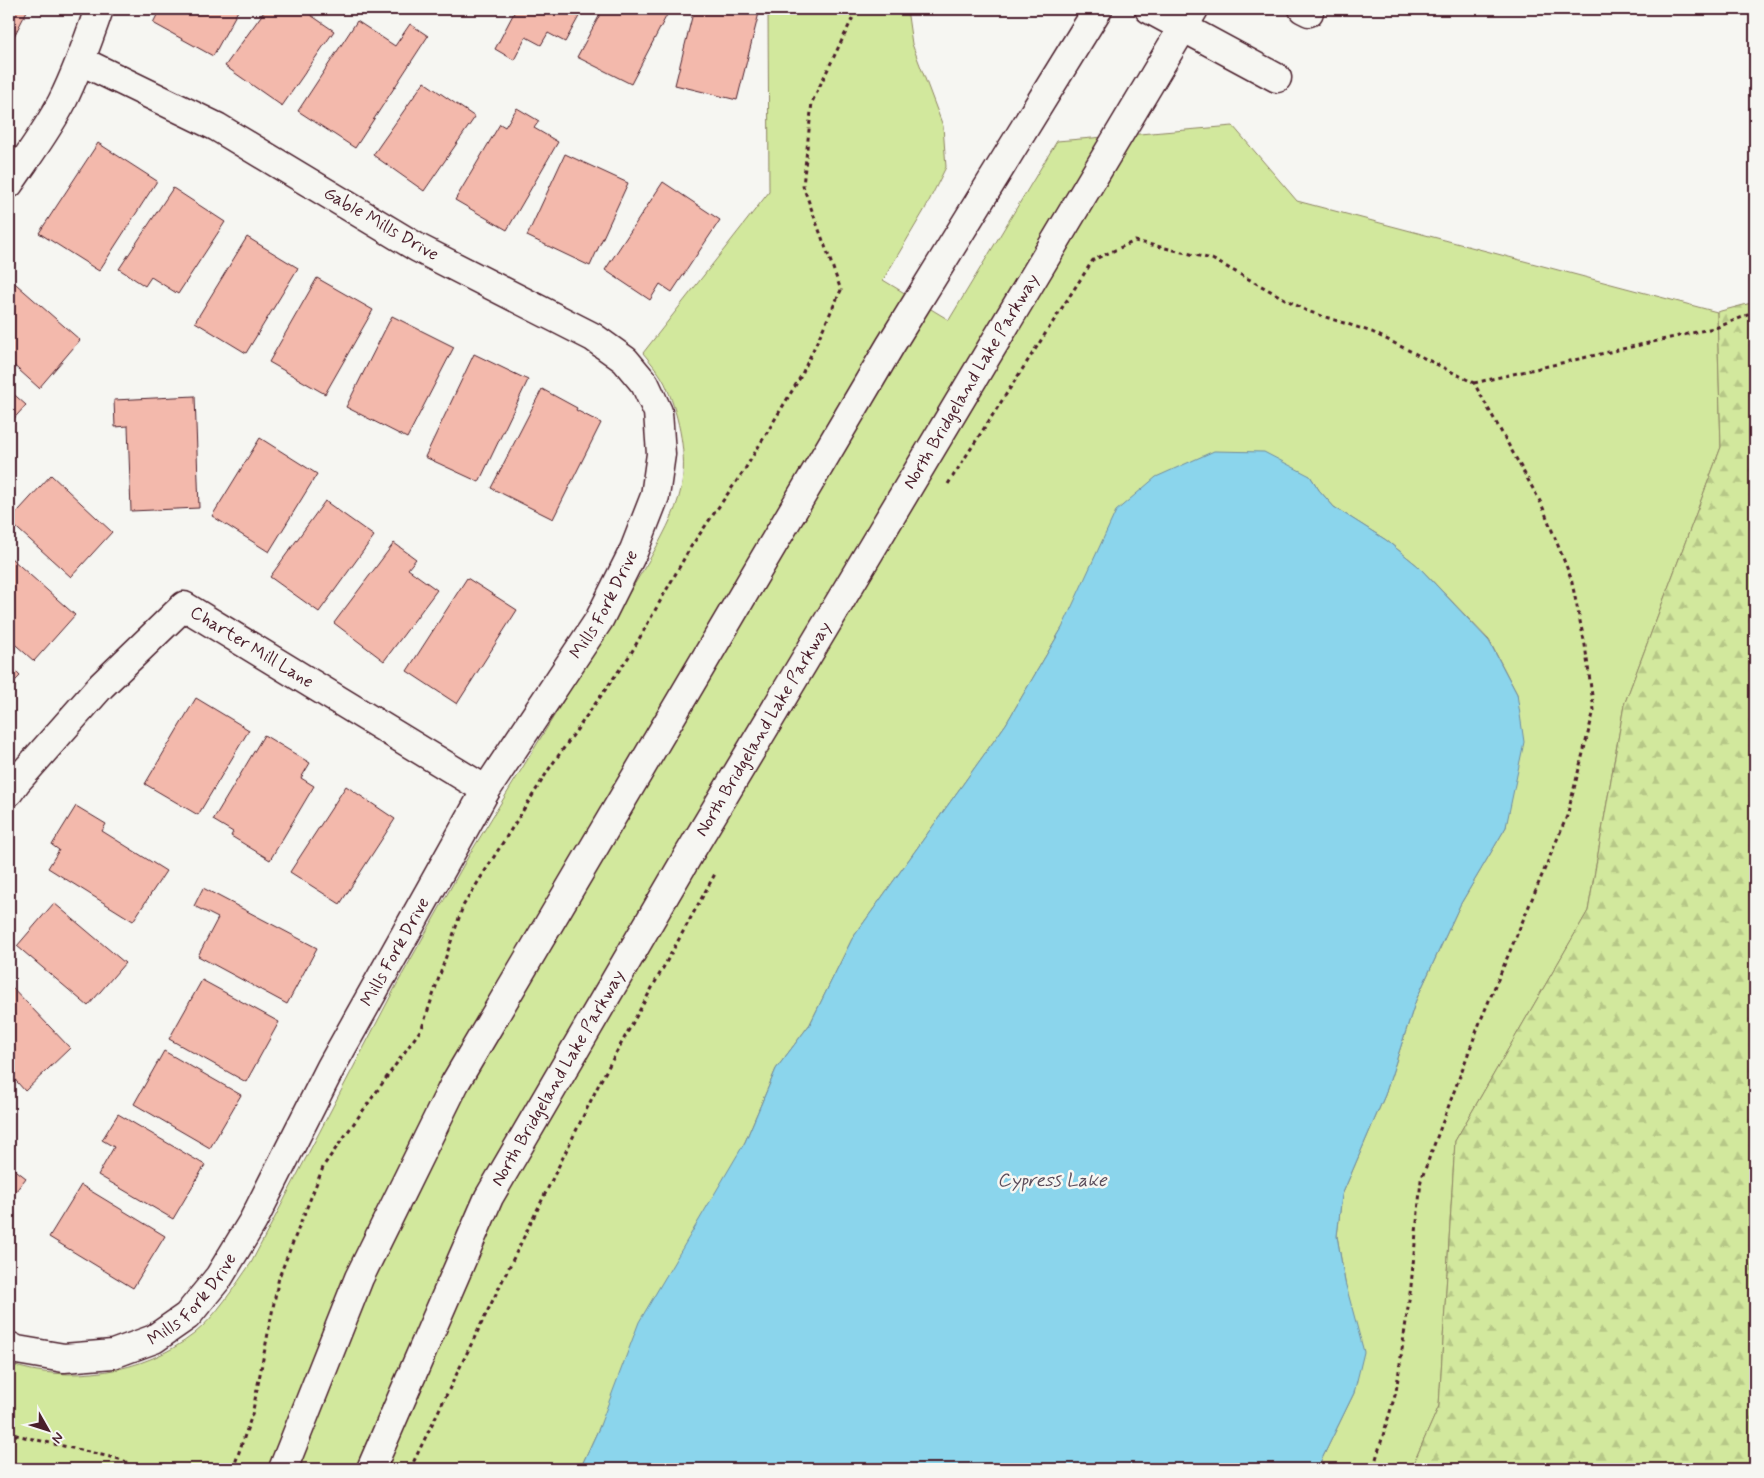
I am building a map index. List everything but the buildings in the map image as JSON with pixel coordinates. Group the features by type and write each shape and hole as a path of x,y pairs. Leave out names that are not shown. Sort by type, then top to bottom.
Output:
{"main road":[{"path":"9,184 37,144 61,104 81,61 99,9"},
{"path":"283,1469 359,1278 455,1083 890,346 1098,9"},
{"path":"1149,9 1188,18 1277,78"},
{"name":"North Bridgeland Lake Parkway","path":"372,1469 489,1197 704,828 1188,18"},
{"name":"Gable Mills Drive","path":"81,61 217,127 418,248 592,337 625,360 645,384 658,412"},
{"name":"Mills Fork Drive","path":"9,1346 17,1350 64,1358 112,1354 154,1339 187,1316 219,1277 253,1221 331,1068 486,790 599,620 634,550 654,496 662,454 658,412"},
{"name":"Charter Mill Lane","path":"9,792 101,686 184,606 486,790"}],"path":[{"path":"233,1469 252,1415 278,1277 324,1165 422,1028 463,906 551,766 630,655 690,548 745,469 801,376 841,290 803,186 812,102 856,9"},
{"path":"945,488 1092,260 1134,241 1212,259 1307,311 1372,332 1474,383 1541,504 1571,578 1585,645 1594,710 1567,816 1480,1022 1421,1180 1411,1286 1396,1392 1373,1469"},
{"path":"1474,383 1718,327 1755,312"},
{"path":"410,1469 600,1082 719,866"},
{"path":"9,1429 16,1434 123,1460 135,1469"}],"green space":[{"path":"768,9 907,9 912,44 943,126 946,167 925,209 883,280 949,320 1057,141 1233,126 1297,201 1717,312 1721,447 1624,705 1588,911 1455,1141 1439,1406 1411,1469 1317,1469 1354,1393 1345,1282 1337,1236 1342,1195 1385,1095 1416,1000 1460,905 1506,827 1517,694 1489,640 1418,566 1386,540 1334,507 1310,476 1062,628 1006,724 852,939 810,1024 776,1069 745,1142 599,1428 580,1469 31,1469 9,1460 9,1364 32,1370 80,1374 105,1372 129,1366 174,1348 194,1334 218,1310 232,1291 251,1263 397,984 468,857 648,562 672,517 683,477 683,451 679,424 665,383 643,353 769,192"},
{"path":"1755,302 1755,1469 1411,1469 1439,1406 1455,1141 1588,911 1624,705 1721,447 1717,312"}],"water":[{"name":"Cypress Lake","path":"1214,451 1264,452 1310,476 1334,507 1386,540 1418,566 1489,641 1517,694 1524,742 1506,827 1460,905 1416,1000 1385,1095 1342,1195 1337,1236 1345,1282 1364,1352 1354,1393 1317,1469 580,1469 599,1428 639,1322 745,1142 776,1069 810,1024 852,939 1006,724 1062,628 1116,511 1156,477"}]}
